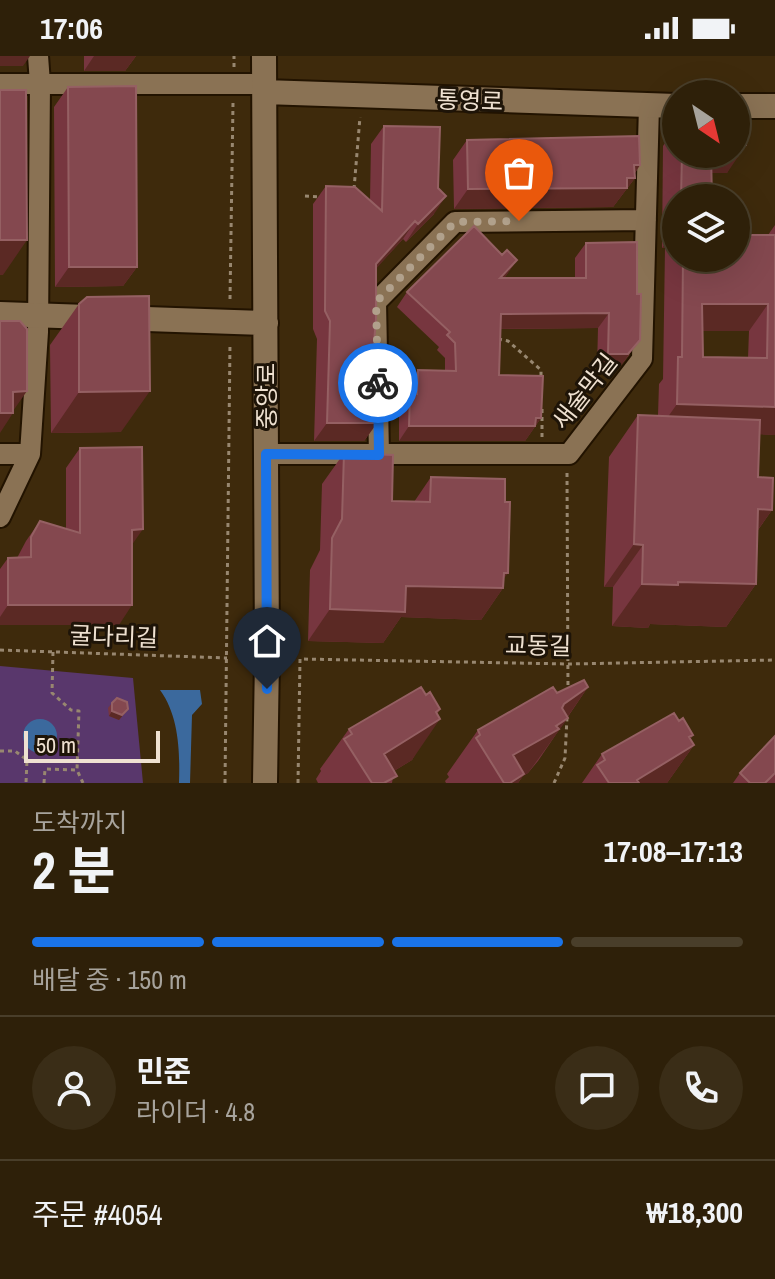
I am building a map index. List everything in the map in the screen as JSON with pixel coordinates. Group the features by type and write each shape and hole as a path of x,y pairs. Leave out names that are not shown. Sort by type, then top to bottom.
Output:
{"street":[{"path":"0,517 30,454 38,315 38,56"},
{"name":"중앙로","path":"264,56 265,783"},
{"path":"0,84 233,83 264,88"},
{"name":"통영로","path":"264,88 662,106"},
{"name":"새술막길","path":"266,454 569,454 642,359 649,106"},
{"path":"750,106 775,106"},
{"path":"379,455 376,302 455,222 646,220"},
{"path":"0,314 266,323"},
{"path":"0,454 30,454"}],"path":[{"path":"225,783 234,56"},
{"path":"354,197 360,117"},
{"path":"305,196 332,197"},
{"path":"497,339 508,341 541,370 541,386"},
{"path":"541,455 542,402"},
{"path":"567,696 569,454"},
{"name":"굴다리길","path":"0,650 227,658"},
{"path":"53,651 52,693 71,710 79,711 77,770 83,783"},
{"name":"교동길","path":"298,783 300,659 569,664 775,662"},
{"path":"554,783 565,758 567,711"},
{"path":"0,751 15,751 27,760 26,783"},
{"path":"44,783 45,769 77,770"}],"shaded area":[{"path":"0,666 133,678 143,783 0,783"}],"water":[{"path":"160,690 200,690 202,704 192,715 190,783 179,783 175,723"},
{"path":"40,719 52,724 57,736 52,748 40,753 28,748 23,736 28,724"}],"building":[{"path":"136,86 137,267 69,267 68,87"},
{"path":"0,90 26,90 27,240 0,240"},
{"path":"384,126 440,127 438,188 446,196 418,224 415,221 376,264 372,367 377,367 377,423 327,423 330,321 325,311 326,186 355,187 382,211"},
{"path":"639,136 640,165 634,165 635,178 627,178 627,188 468,189 467,140"},
{"path":"682,168 711,168 712,184 681,184"},
{"path":"474,226 502,255 507,250 517,260 500,278 586,278 586,243 637,242 637,294 641,294 640,340 628,354 608,354 609,313 501,314 499,375 543,376 541,418 536,418 535,426 409,426 410,393 417,394 418,370 456,371 455,343 447,335 450,332 407,292"},
{"path":"750,235 775,235 775,407 677,404 678,357 682,357 683,272 750,272","holes":["702,304 768,304 767,358 703,357"]},
{"path":"149,296 150,391 79,392 79,304 87,297"},
{"path":"0,321 20,321 27,329 27,391 13,392 13,413 0,413"},
{"path":"638,415 760,420 758,477 773,478 772,510 758,509 756,584 642,584 643,545 634,544"},
{"path":"142,447 143,529 132,530 132,605 8,605 8,558 31,557 31,537 40,521 80,533 80,448"},
{"path":"344,453 393,455 392,501 430,502 431,477 505,479 505,502 510,502 508,573 504,573 503,588 406,586 405,612 330,609 332,538 342,519"},
{"path":"584,680 588,687 562,708 568,718 556,726 559,729 513,755 524,774 510,783 504,783 476,738 480,735 478,730 553,687 557,693"},
{"path":"421,687 426,695 430,692 440,709 436,712 440,719 384,754 397,776 384,783 372,783 344,739 352,734 349,729"},
{"path":"117,698 127,702 128,709 122,715 112,711 112,703"},
{"path":"674,713 679,721 683,718 693,735 689,737 694,745 637,780 639,783 609,783 597,765 605,760 602,754"},
{"path":"775,736 775,773 765,783 750,783 740,773"}],"way so far":[{"path":"378,383 376,302 455,222 519,221"}],"route":[{"path":"267,689 266,454 379,455 378,383"}]}
